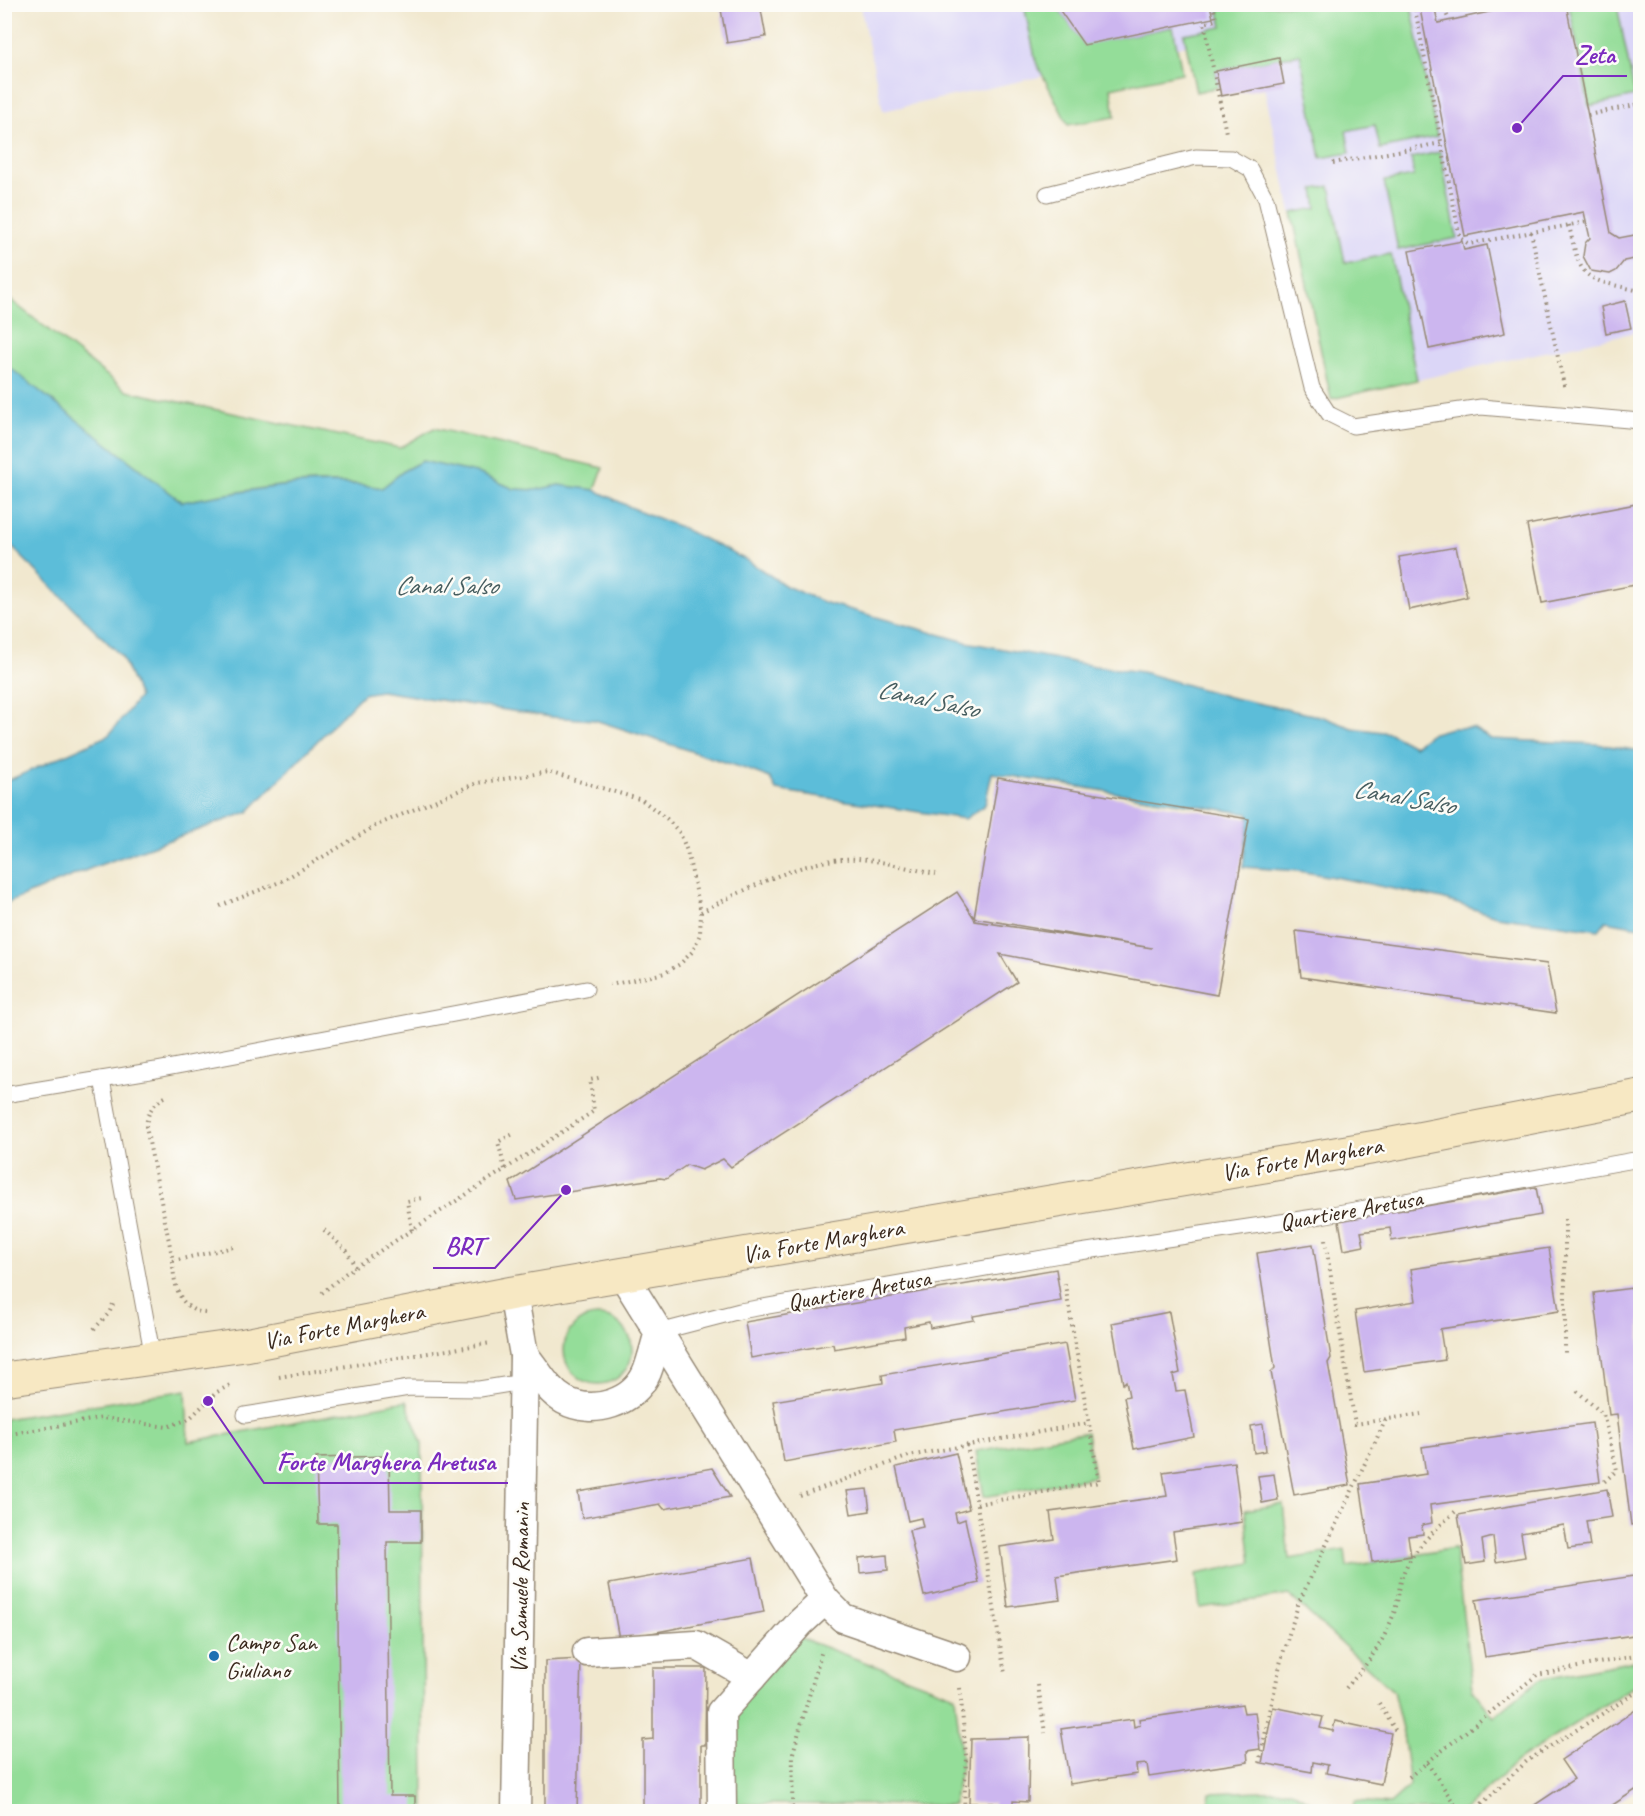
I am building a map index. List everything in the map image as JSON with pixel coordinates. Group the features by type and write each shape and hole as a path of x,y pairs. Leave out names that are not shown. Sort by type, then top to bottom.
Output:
{"street":[{"name":"Via Forte Marghera","path":"4,1379 244,1345 513,1293 1382,1146 1641,1096"},
{"path":"623,1275 768,1508 834,1609 957,1657"},
{"name":"Via Samuele Romanin","path":"513,1293 522,1358 516,1812"},
{"path":"522,1358 548,1387 564,1400 583,1407 603,1406 621,1401 636,1389 646,1374 658,1332"},
{"path":"722,1812 721,1712 752,1677 834,1609"},
{"path":"587,1652 696,1644 752,1677"}],"lane":[{"path":"1047,194 1196,157 1231,158 1250,169 1266,199 1312,388 1329,414 1353,426 1481,407 1641,421"},
{"path":"4,1095 102,1079 586,989"},
{"path":"102,1079 153,1358"},
{"name":"Quartiere Aretusa","path":"658,1332 740,1311 1060,1255 1321,1216 1636,1160"},
{"path":"245,1415 409,1389 479,1389 522,1358"}],"path":[{"path":"1213,4 1216,20 1204,23 1231,158"},
{"path":"1414,4 1444,142 1460,238 1469,244 1586,222"},
{"path":"1442,4 1449,20"},
{"path":"1588,115 1641,104"},
{"path":"1333,163 1444,142"},
{"path":"1569,225 1577,261 1583,273 1600,282 1641,291"},
{"path":"1531,232 1569,413"},
{"path":"220,906 282,881 377,825 477,783 548,772 642,800 667,819 680,833 687,851 701,912 700,934 693,951 680,964 665,973 647,979 586,989"},
{"path":"701,912 756,884 810,865 856,859 936,874"},
{"path":"319,1295 355,1267 594,1111 590,1080 602,1077"},
{"path":"173,1095 159,1100 152,1107 147,1115 146,1127 173,1261 173,1279 182,1300 194,1310 210,1313"},
{"path":"505,1169 498,1142 513,1134"},
{"path":"412,1230 407,1201 422,1198"},
{"path":"1321,1216 1355,1424 1421,1414"},
{"path":"1565,1219 1565,1354"},
{"path":"324,1230 347,1251 355,1267"},
{"path":"173,1261 233,1247"},
{"path":"977,1504 1099,1482 1060,1255"},
{"path":"276,1377 522,1358"},
{"path":"4,1435 103,1418 167,1427 189,1419 217,1392 241,1382"},
{"path":"1577,1390 1603,1414 1617,1470 1604,1482"},
{"path":"1259,1763 1281,1660 1299,1602 1386,1419"},
{"path":"768,1508 909,1456 1089,1424"},
{"path":"967,1445 1005,1674"},
{"path":"1346,1689 1369,1663 1383,1639 1394,1611 1405,1569 1429,1536 1457,1510"},
{"path":"792,1807 793,1753 834,1609"},
{"path":"1409,1777 1537,1675 1641,1655"},
{"path":"957,1657 966,1756 964,1812"},
{"path":"1038,1685 1045,1733"},
{"path":"1473,1812 1527,1761 1641,1690"},
{"path":"1379,1703 1397,1732"},
{"path":"1427,1763 1460,1812"}],"shaded area":[{"path":"860,5 1640,5 1640,331 1331,399 1252,31 883,111"}],"green space":[{"path":"1024,5 1056,5 1084,44 1173,27 1182,73 1111,88 1115,117 1068,125 1036,62"},
{"path":"1218,5 1411,5 1437,137 1380,149 1375,125 1346,131 1350,153 1321,158 1300,54 1216,71 1219,87 1196,92 1184,34 1222,27"},
{"path":"1569,5 1617,5 1635,96 1589,106"},
{"path":"1440,152 1457,238 1398,250 1384,181 1414,176 1411,158"},
{"path":"1330,186 1345,263 1391,254 1417,380 1331,399 1292,213 1317,208 1314,189"},
{"path":"4,295 127,391 400,448 434,428 603,468 595,490 559,485 536,490 514,489 480,474 422,461 405,470 382,488 357,484 307,483 182,502 5,364"},
{"path":"598,1316 611,1319 622,1326 629,1337 632,1350 629,1363 622,1374 611,1381 598,1384 585,1381 574,1374 567,1363 564,1350 567,1337 574,1326 585,1319"},
{"name":"Campo San Giuliano","path":"186,1390 188,1442 406,1401 422,1444 424,1811 5,1812 5,1419"},
{"path":"1087,1432 1094,1477 984,1497 976,1451"},
{"path":"1283,1504 1289,1559 1345,1550 1347,1567 1455,1548 1472,1689 1494,1717 1540,1679 1640,1660 1640,1682 1518,1760 1464,1811 1351,1811 1356,1801 1390,1804 1410,1786 1403,1733 1393,1691 1289,1595 1200,1608 1196,1574 1251,1563 1245,1510"},
{"path":"798,1637 955,1696 962,1761 953,1805 730,1804 728,1718"},
{"path":"1290,1790 1325,1811 1207,1811 1210,1793"}],"water":[{"name":"Canal Salso","path":"5,364 182,502 257,489 307,484 357,484 382,488 405,470 422,461 480,474 514,489 536,490 559,485 595,490 680,527 748,561 786,586 823,602 966,642 1094,666 1142,672 1229,697 1323,717 1352,728 1390,733 1414,746 1430,734 1451,728 1473,728 1491,739 1597,744 1640,751 1640,927 1606,921 1599,930 1496,916 1442,899 1340,878 1298,871 1243,867 1249,814 992,773 985,805 965,819 776,790 770,778 595,720 551,717 381,691 363,694 248,812 94,867 5,904 5,782 109,735 139,697 122,657 5,540"}],"building":[{"path":"720,4 760,4 766,37 727,43"},
{"path":"1419,4 1434,4 1438,23 1526,4 1566,4 1611,233 1619,238 1640,234 1640,258 1624,261 1616,271 1610,274 1591,271 1583,256 1585,243 1590,238 1584,212 1465,236"},
{"path":"1056,5 1210,5 1213,18 1084,45"},
{"path":"1279,58 1284,84 1221,96 1216,71"},
{"path":"1462,241 1464,250 1487,245 1505,333 1429,349 1409,251"},
{"path":"1625,301 1631,328 1606,333 1601,307"},
{"path":"1636,504 1640,531 1640,584 1542,603 1527,525"},
{"path":"1456,547 1467,597 1409,610 1399,557"},
{"path":"998,778 1249,819 1217,995 1000,954 1017,982 731,1167 723,1159 701,1170 687,1165 666,1179 660,1178 516,1200 510,1182 957,892 974,918","holes":["974,918 1152,948 975,921"]},
{"path":"1296,931 1547,964 1556,1013 1301,977"},
{"path":"1536,1187 1541,1215 1392,1241 1390,1228 1361,1232 1364,1246 1344,1250 1339,1221"},
{"path":"1313,1244 1331,1358 1328,1363 1350,1485 1294,1495 1271,1372 1275,1368 1257,1253"},
{"path":"1549,1248 1559,1311 1440,1329 1445,1360 1364,1372 1355,1311 1416,1301 1411,1269"},
{"path":"1056,1269 1061,1301 973,1316 974,1320 930,1328 929,1322 904,1327 905,1337 834,1349 833,1344 751,1358 745,1322"},
{"path":"1640,1287 1640,1524 1631,1525 1617,1414 1609,1415 1594,1293"},
{"path":"1169,1312 1180,1373 1173,1375 1176,1391 1185,1390 1194,1437 1134,1449 1124,1397 1129,1396 1126,1381 1123,1384 1112,1323"},
{"path":"1065,1344 1075,1400 894,1430 896,1442 784,1462 773,1401 883,1383 882,1375"},
{"path":"1592,1423 1600,1482 1430,1505 1432,1523 1422,1525 1423,1534 1408,1536 1411,1556 1372,1562 1360,1484 1426,1474 1422,1447"},
{"path":"1263,1424 1266,1451 1254,1453 1251,1426"},
{"path":"956,1453 969,1509 955,1513 957,1522 965,1519 979,1583 924,1596 909,1530 923,1527 921,1518 908,1521 896,1467"},
{"path":"389,1456 390,1510 421,1510 421,1542 387,1542 390,1796 415,1796 415,1812 340,1812 337,1524 318,1524 316,1458"},
{"path":"1234,1462 1242,1522 1173,1532 1177,1559 1057,1576 1060,1600 1008,1607 1000,1547 1054,1539 1050,1512 1167,1496 1163,1472"},
{"path":"712,1468 730,1497 664,1509 660,1504 582,1518 578,1492"},
{"path":"1274,1474 1278,1500 1262,1503 1258,1476"},
{"path":"867,1489 870,1511 851,1514 847,1491"},
{"path":"1607,1489 1612,1517 1586,1521 1590,1546 1568,1549 1564,1525 1521,1533 1525,1557 1496,1562 1493,1537 1482,1540 1485,1562 1466,1565 1458,1515"},
{"path":"887,1555 888,1570 860,1573 859,1558"},
{"path":"753,1558 764,1612 619,1639 609,1584"},
{"path":"1640,1575 1640,1634 1485,1657 1476,1600"},
{"path":"581,1659 577,1812 545,1812 545,1661"},
{"path":"653,1668 706,1668 705,1745 701,1745 701,1812 643,1812 643,1740 653,1739"},
{"path":"1242,1704 1244,1713 1255,1712 1260,1749 1247,1751 1248,1762 1149,1777 1147,1764 1136,1765 1137,1774 1070,1784 1061,1729 1133,1719 1134,1727 1140,1725 1139,1719"},
{"path":"1273,1707 1323,1717 1320,1728 1333,1731 1335,1721 1391,1733 1381,1784 1326,1773 1328,1765 1313,1762 1312,1772 1262,1763"},
{"path":"1640,1707 1640,1787 1602,1812 1532,1812 1530,1808 1574,1779 1561,1760"},
{"path":"1029,1737 1028,1802 1013,1801 1013,1812 992,1812 993,1803 969,1803 971,1739"},
{"path":"760,1808 784,1810 783,1812 760,1812"}],"place":[{"name":"Zeta","path":"1517,128"},
{"name":"BRT","path":"566,1190"},
{"name":"Forte Marghera Aretusa","path":"208,1401"},
{"name":"Campo San Giuliano","path":"214,1656"}]}
